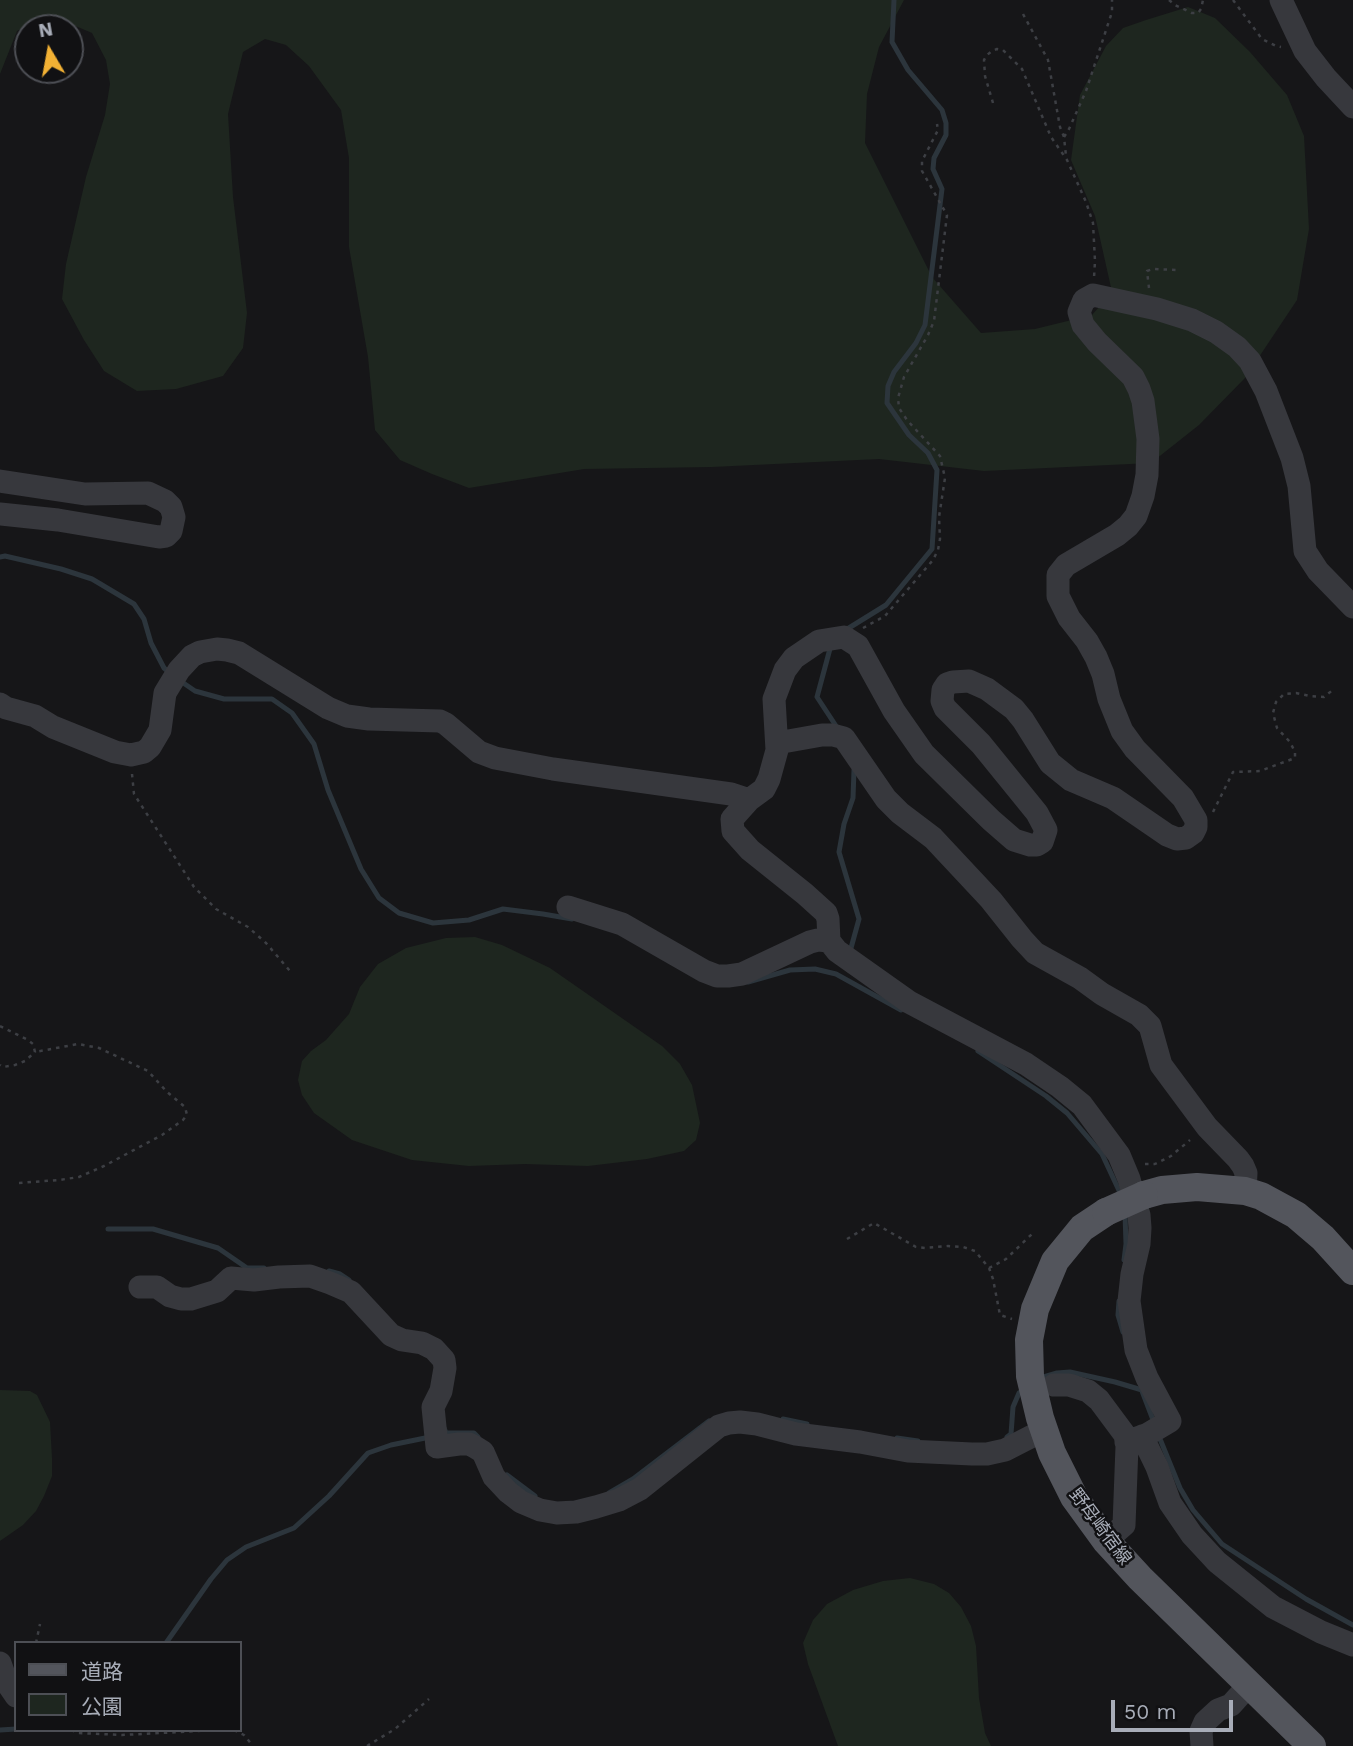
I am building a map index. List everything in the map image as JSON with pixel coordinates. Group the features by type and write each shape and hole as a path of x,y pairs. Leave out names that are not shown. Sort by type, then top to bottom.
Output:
{"main road":[{"name":"野母崎宿線","path":"1312,1746 1140,1578 1106,1541 1074,1497 1044,1430 1039,1384 1028,1340 1035,1309 1055,1261 1082,1228 1125,1202 1162,1190 1197,1187 1245,1191 1261,1196 1296,1215 1323,1238 1353,1271"}],"street":[{"path":"1280,0 1305,51 1353,107"},
{"path":"840,951 826,913 750,850 733,831 732,819 749,800 764,789 769,779 777,750 774,699 785,670 794,658 834,639 858,646 894,711 924,754 1014,840 1037,845 1042,842 1046,830 1031,806 981,744 945,708 942,701 943,690 947,684 969,681 987,689 1014,709 1051,763 1071,780 1113,798 1177,839 1186,838 1196,827 1193,813 1183,798 1135,749 1122,731 1096,656 1069,618 1058,596 1058,575 1066,565 1117,535 1136,516 1147,475 1148,439 1139,388 1133,377 1083,325 1079,312 1084,300 1093,295 1192,320 1216,332 1237,347 1250,361 1266,391 1292,458 1305,551 1318,571 1353,607"},
{"path":"0,481 85,494 148,493 165,500 174,517 171,531 166,536 159,537 58,520 0,514"},
{"path":"0,705 35,716 53,727 115,752 131,755 144,752 160,730 165,694 176,675 192,656 200,652 227,650 239,653 328,708 347,716 440,721 479,752 495,758 731,794 749,800"},
{"path":"777,743 839,737 886,799 933,838 991,900 1035,953 1139,1015 1150,1026 1161,1065 1207,1127 1243,1166 1246,1173 1245,1191"},
{"path":"568,906 622,924 717,976 743,974 818,940 840,951 909,1002 1026,1064 1082,1105 1125,1166 1139,1215 1139,1244 1129,1301 1130,1320 1136,1350 1147,1378 1170,1421 1146,1434 1125,1435 1099,1400 1088,1391 1069,1385 1039,1384"},
{"path":"140,1287 157,1287 164,1293 181,1299 191,1299 217,1292 231,1278 254,1280 310,1276 351,1292 391,1335 422,1343 434,1349 444,1360 441,1391 433,1407 437,1447 459,1444 475,1447 483,1452 494,1477 508,1492 521,1502 557,1514 596,1507 619,1500 640,1489 719,1426 729,1423 757,1424 796,1434 908,1451 972,1454 1005,1450 1044,1430"},
{"path":"1106,1541 1124,1525 1146,1434"},
{"path":"1146,1434 1170,1503 1192,1535 1217,1562 1273,1606 1321,1632 1353,1645"},
{"path":"0,1664 14,1693"},
{"path":"1202,1746 1201,1731 1205,1722 1218,1710 1231,1705 1249,1685"}],"path":[{"path":"1064,137 1086,91 1112,12 1112,0"},
{"path":"1169,0 1192,13 1198,13 1203,0"},
{"path":"1233,0 1262,39 1276,46 1305,51"},
{"path":"1023,14 1048,60 1067,160"},
{"path":"993,103 985,76 984,60 992,51 1003,50 1022,69 1051,137 1067,160 1086,202 1093,223 1093,295"},
{"path":"834,639 885,616 939,550 939,517 945,478 940,456 907,420 899,408 898,398 904,377 934,321 947,215 922,171 922,161 938,130 937,124"},
{"path":"1160,310 1149,288 1147,271 1177,270"},
{"path":"1196,827 1208,822 1233,772 1260,771 1295,758 1296,752 1277,727 1273,713 1276,702 1284,694 1324,697 1334,690"},
{"path":"131,755 134,794 194,887 216,909 248,927 266,943 289,971"},
{"path":"0,1026 28,1040 33,1044 35,1052"},
{"path":"0,1065 15,1065 35,1052 78,1044 99,1048 148,1071 185,1107 187,1115 162,1135 79,1177 19,1183"},
{"path":"1125,1166 1155,1164 1171,1156 1190,1140"},
{"path":"847,1239 874,1223 916,1247 962,1247 975,1251 989,1268 1000,1315 1031,1325"},
{"path":"989,1268 1006,1259 1033,1233"},
{"path":"36,1641 40,1624"},
{"path":"368,1746 395,1729 429,1699"},
{"path":"76,1732 122,1735 180,1732"},
{"path":"238,1732 253,1746"}],"green space":[{"path":"0,0 904,0 879,47 867,94 865,143 932,277 981,333 1035,329 1092,315 1112,292 1095,216 1071,160 1080,95 1106,46 1123,28 1188,7 1215,18 1250,52 1287,95 1304,136 1309,229 1297,300 1245,378 1199,425 1151,463 984,471 879,459 712,467 584,469 469,488 400,460 375,430 368,357 349,247 349,158 341,110 309,66 286,45 265,39 243,52 228,114 233,197 247,313 243,348 223,376 176,389 137,391 104,371 62,299 66,264 86,177 105,115 110,84 106,60 92,33 84,30 84,14 14,14 14,39 0,74"},
{"path":"475,937 502,945 550,968 662,1046 680,1064 692,1085 700,1123 696,1140 684,1151 647,1159 588,1166 469,1166 412,1160 352,1140 314,1113 302,1095 298,1080 302,1061 326,1040 349,1014 360,987 378,964 406,948 446,938"},
{"path":"0,1390 30,1391 37,1395 50,1422 52,1476 36,1511 23,1525 0,1541"},
{"path":"910,1578 934,1584 949,1593 961,1607 971,1626 976,1646 979,1698 985,1733 991,1746 838,1746 803,1643 813,1620 827,1604 853,1590 883,1581"}],"waterway":[{"path":"844,631 886,605 932,549 937,470 928,453 909,435 887,403 888,386 894,372 916,343 925,325 942,189 933,169 934,158 946,135 946,123 942,110 908,70 892,42 894,0"},
{"path":"0,557 61,569 92,579 134,604 144,619 151,643 164,668 171,674"},
{"path":"831,645 817,697 838,729"},
{"path":"179,680 195,691 224,699 272,699 292,713 314,744 328,790 361,869 379,898 399,913 433,923 469,920 503,909 572,919"},
{"path":"849,953 859,919 839,852 844,824 853,798 854,770"},
{"path":"748,982 790,970 815,969 836,974 901,1010"},
{"path":"978,1051 1067,1113 1102,1154 1122,1197"},
{"path":"1124,1260 1125,1214"},
{"path":"108,1229 153,1229 218,1248 247,1268 264,1268"},
{"path":"329,1271 349,1280"},
{"path":"1119,1301 1118,1315 1123,1332"},
{"path":"1040,1378 1070,1372 1142,1390"},
{"path":"1007,1437 1011,1434 1013,1407 1019,1393 1024,1390"},
{"path":"1142,1391 1155,1425"},
{"path":"783,1419 807,1424"},
{"path":"609,1493 633,1479 709,1421"},
{"path":"444,1428 446,1433 474,1433 478,1437"},
{"path":"1158,1434 1180,1488 1193,1510 1222,1544 1306,1599 1353,1625"},
{"path":"167,1641 227,1560 246,1547 294,1528 329,1496 368,1453 430,1437"},
{"path":"897,1438 918,1441"},
{"path":"507,1475 535,1496"},
{"path":"0,1730 14,1729"}]}
